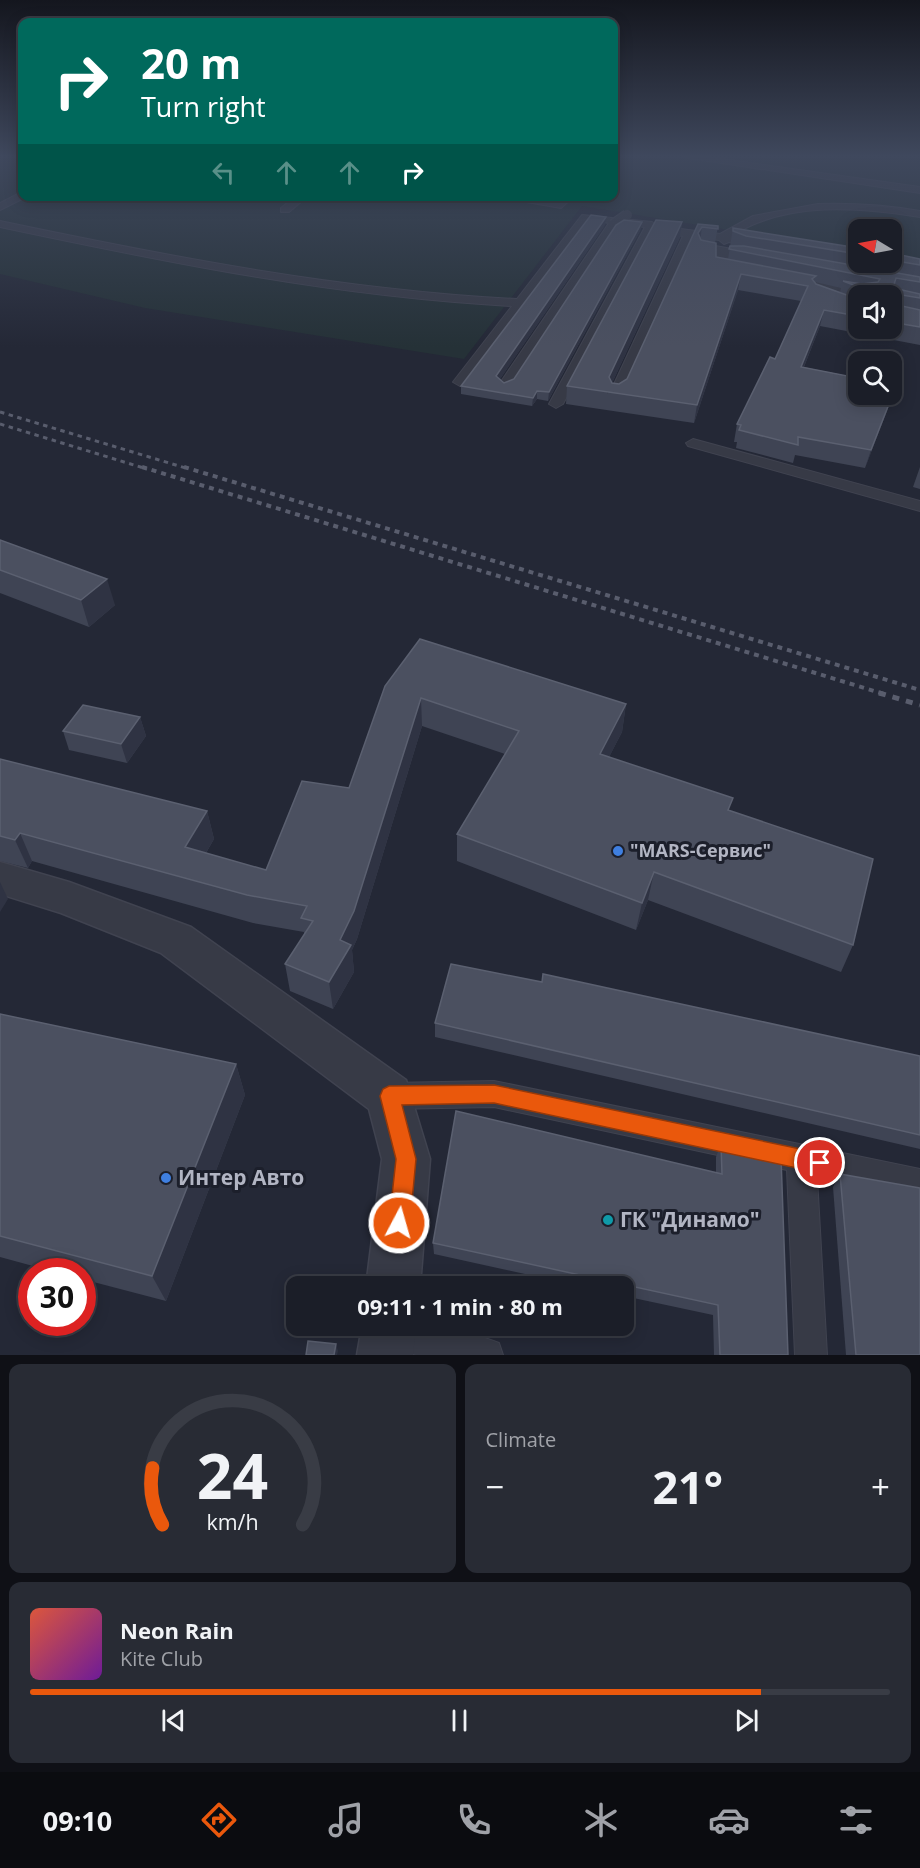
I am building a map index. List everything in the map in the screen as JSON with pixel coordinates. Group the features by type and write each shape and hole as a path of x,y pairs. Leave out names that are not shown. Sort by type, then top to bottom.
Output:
{"street":[{"path":"0,878 69,899 176,940 389,1096 406,1159 394,1276"}],"lane":[{"path":"460,382 584,220"},
{"path":"556,404 652,225 613,220"},
{"path":"505,386 613,225 620,220"},
{"path":"656,220 683,225 706,234"},
{"path":"724,236 752,220"},
{"path":"0,224 219,270 320,287 445,301 520,303"},
{"path":"650,228 724,236 769,244"},
{"path":"616,395 686,247 690,232"},
{"path":"718,268 724,236"},
{"path":"686,247 743,256"},
{"path":"785,280 848,292"},
{"path":"818,286 816,294 838,303"},
{"path":"693,443 920,506"},
{"path":"389,1096 494,1094 920,1184"},
{"path":"801,1159 811,1355"},
{"path":"425,1336 487,1355"}],"shaded area":[{"path":"0,220 571,220 464,359 145,308 0,274"},
{"path":"669,220 848,220 848,249"},
{"path":"902,220 920,220 920,261 902,259"}],"building":[{"path":"587,220 604,220 496,376 504,383 514,379 616,225 624,220 642,222 549,392 537,391 533,398 461,386"},
{"path":"656,220 682,222 609,377 612,383 619,384 627,379 698,224 718,226 718,229 702,227 698,233 701,240 716,243 716,257 816,276 812,279 816,284 848,295 848,314 824,310 801,367 848,376 848,405 889,405 871,450 798,437 798,445 739,430 741,425 737,424 770,357 775,359 808,286 741,274 697,405 567,386"},
{"path":"733,228 848,246 848,252 746,236 733,231"},
{"path":"730,246 744,246 848,264 848,273 729,249"},
{"path":"902,255 920,259 920,265 902,262"},
{"path":"850,273 897,273 920,277 920,282 896,278 894,285 854,285 843,281 862,284 878,282 880,279"},
{"path":"902,290 920,294 920,298 902,295"},
{"path":"902,306 920,310 920,327 902,324"},
{"path":"0,540 107,579 81,600 0,570"},
{"path":"420,639 626,704 600,754 733,798 728,810 873,859 853,945 654,872 642,903 457,834 519,731 421,698 354,911 340,940 351,945 329,982 285,964 313,921 301,918 307,906 247,895 20,833 15,840 0,836 0,759 207,811 185,847 266,870 302,781 349,788 385,686"},
{"path":"83,705 140,717 121,744 63,731"},
{"path":"451,964 542,982 543,974 920,1056 920,1135 435,1023"},
{"path":"0,1014 236,1064 152,1276 96,1261 96,1258 84,1258 0,1236"},
{"name":"ГК \"Динамо\"","path":"456,1111 722,1174 721,1144 781,1157 788,1355 720,1355 718,1305 634,1287 634,1276 585,1276 433,1243"},
{"path":"840,1174 920,1188 920,1355 856,1355"},
{"path":"308,1341 336,1344 334,1355 306,1355"}],"railway":[{"path":"0,412 189,469"},
{"path":"0,424 147,469"},
{"path":"142,467 884,694"},
{"path":"184,467 920,690"},
{"path":"879,693 920,705"}],"place":[{"name":"\"MARS-Сервис\"","path":"618,851"},
{"name":"Интер Авто","path":"166,1178"},
{"name":"ГК \"Динамо\"","path":"608,1220"}],"route":[{"path":"399,1223 406,1159 389,1096 494,1094 820,1163"}]}
